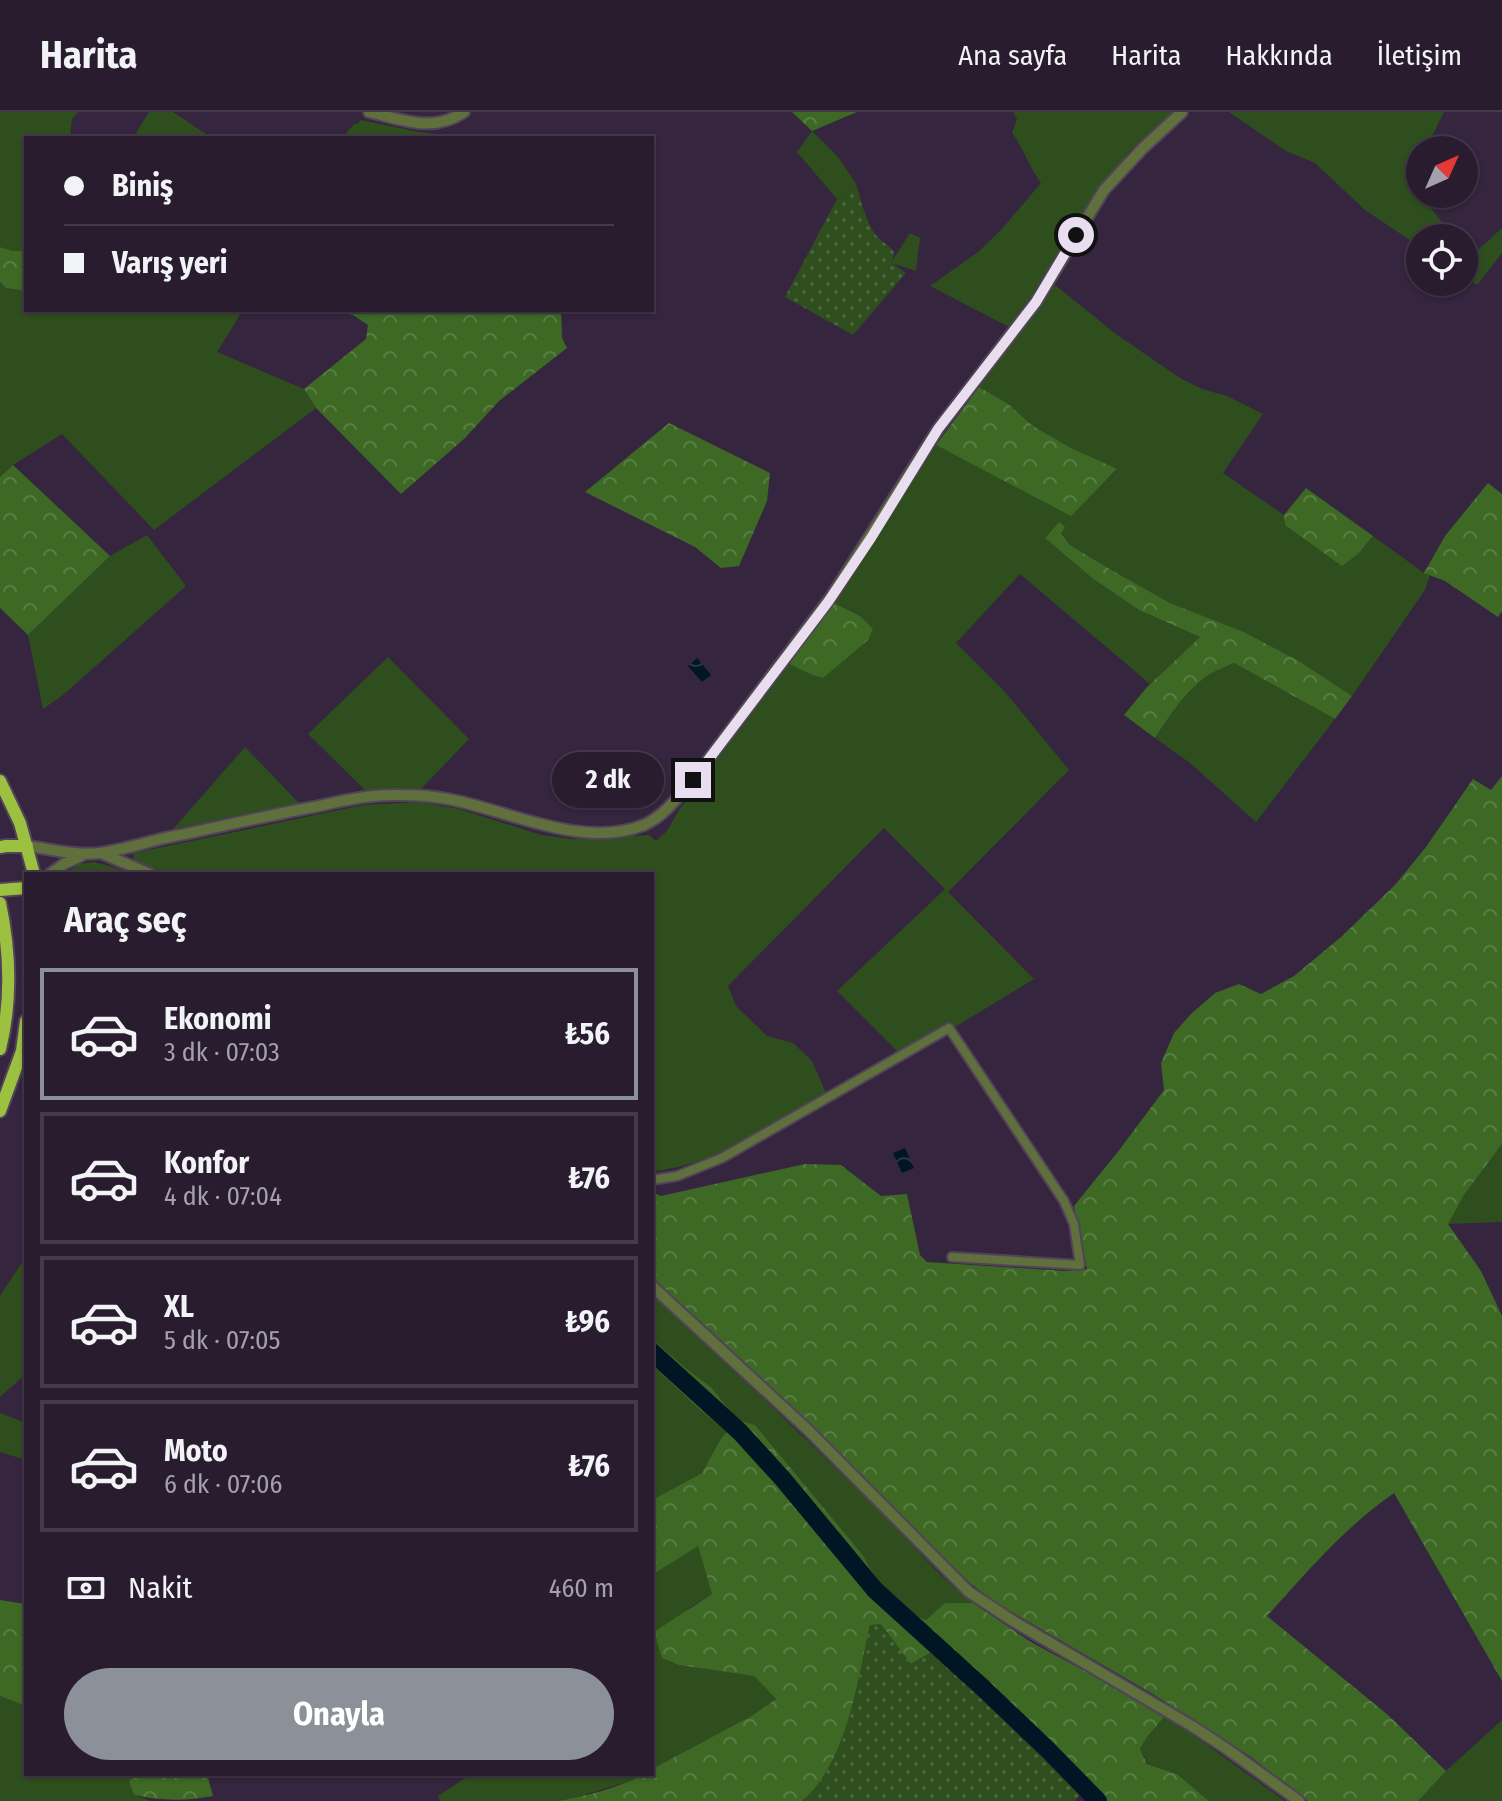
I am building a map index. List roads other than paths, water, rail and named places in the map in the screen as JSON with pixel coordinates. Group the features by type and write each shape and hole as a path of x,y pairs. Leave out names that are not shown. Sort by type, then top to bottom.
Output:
{"highway":[{"path":"0,781 20,823 34,872"},
{"path":"0,847 27,846"},
{"path":"0,890 24,888"},
{"path":"0,903 9,975 0,1049"},
{"path":"0,1111 22,1051 24,1036"}],"street":[{"path":"369,112 434,124 454,119 464,112"},
{"path":"27,846 65,853 101,853 379,795 452,800 566,830 589,832 630,829 656,818 693,780 828,602 938,429 1036,302 1104,190 1182,112"},
{"path":"53,872 87,853"},
{"path":"101,853 145,872"},
{"path":"654,1180 677,1176 722,1158 949,1028 1064,1201 1074,1224 1080,1265 952,1257"},
{"path":"654,1288 807,1429 969,1592 1192,1726 1299,1801"}],"water":[{"path":"697,658 711,675 702,682 688,666"},
{"path":"905,1148 914,1168 902,1173 893,1153"}],"waterway":[{"path":"654,1354 740,1432 875,1590 983,1688 1098,1801"}]}
